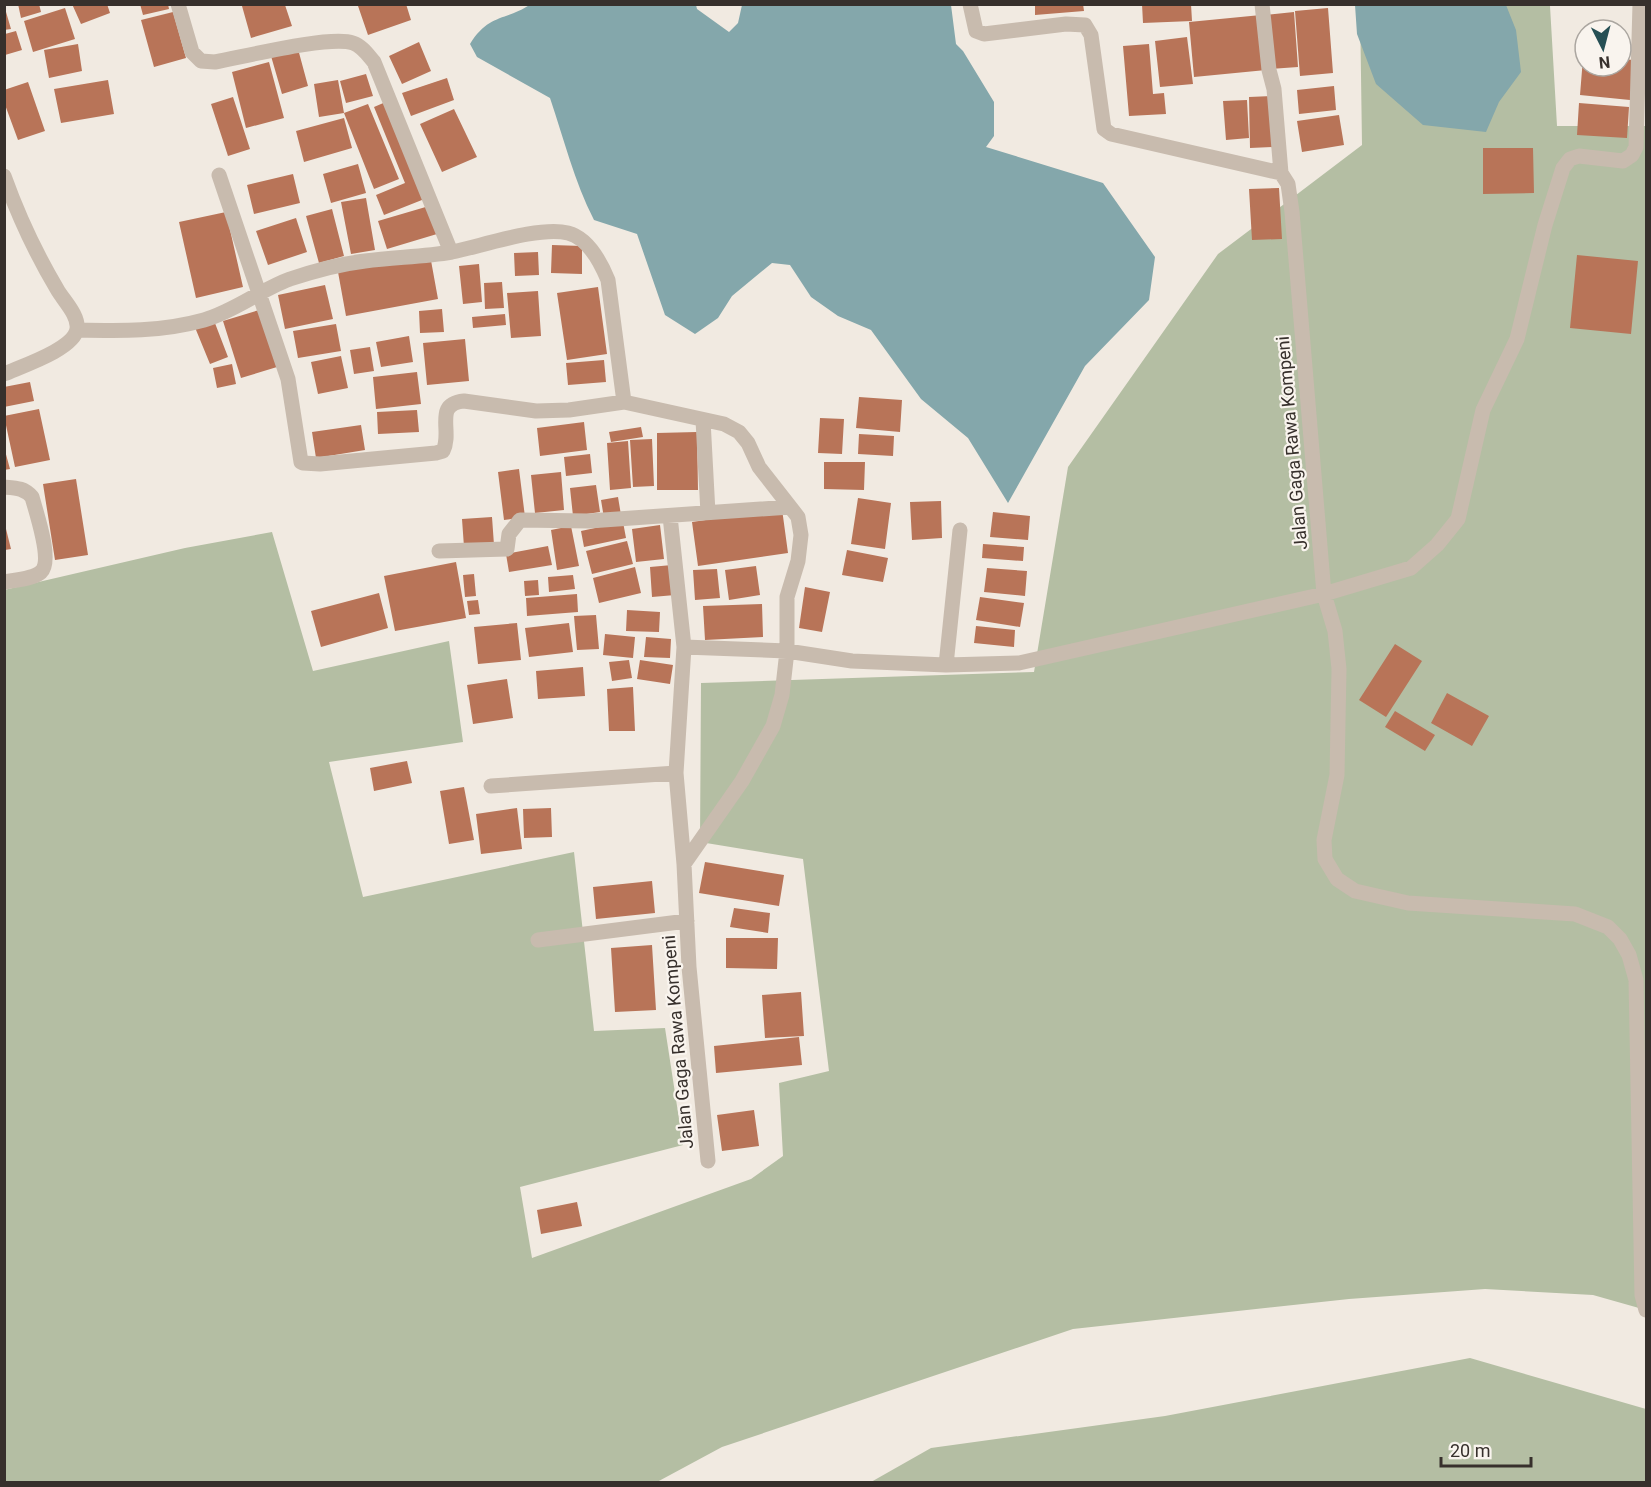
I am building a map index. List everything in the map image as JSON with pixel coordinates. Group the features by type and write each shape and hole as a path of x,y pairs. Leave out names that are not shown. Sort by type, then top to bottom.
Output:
{"street":[{"path":"178,4 192,52 201,61 215,62 327,41 353,43 365,51 374,62 451,252"},
{"path":"970,4 976,31 984,34 1066,24 1085,25 1090,35 1104,129 1111,134 1281,173"},
{"name":"Jalan Gaga Rawa Kompeni","path":"1262,4 1269,70 1274,88 1281,173 1288,184 1292,212 1324,594 1335,631 1339,669 1337,775 1324,840 1325,859 1337,879 1355,891 1408,903 1575,914 1608,927 1620,939 1629,955 1636,980 1642,1295 1647,1310"},
{"path":"684,647 787,651 852,661 946,665 1019,663 1324,594 1411,568 1437,545 1458,519 1483,410 1517,339 1545,225 1563,168 1570,159 1579,156 1623,161 1632,155 1636,147 1640,4"},
{"path":"219,175 288,379 303,464 443,451 446,445 446,414 453,402 464,401 536,411 569,410 624,402 724,424 739,432 748,443 759,467 798,517 801,535 798,561 787,597 787,651 782,695 773,726 742,781 684,864"},
{"path":"4,176 28,236 76,319 77,330 70,342 4,374"},
{"path":"77,330 157,330 204,320 231,310 288,280 362,261 451,252 530,234 568,233 578,238 592,252 608,280 624,402"},
{"path":"703,420 708,513"},
{"path":"4,487 27,491 32,497 46,554 46,565 41,572 4,582"},
{"path":"439,551 507,549 509,534 520,520 590,520 790,507"},
{"name":"Jalan Gaga Rawa Kompeni","path":"670,516 684,647 676,773 684,864 689,968 708,1161"},
{"path":"946,665 960,530"},
{"path":"491,786 676,773"},
{"name":"Jalan Gaga Rawa Kompeni","path":"538,940 687,921"}],"green space":[{"path":"1360,5 1550,6 1557,126 1646,126 1646,1310 1593,1295 1485,1289 1349,1299 1073,1329 722,1447 657,1482 5,1482 4,590 185,548 272,532 313,671 449,641 463,742 329,762 363,897 574,852 594,1031 665,1028 683,1145 520,1187 532,1258 751,1179 783,1156 779,1083 829,1071 803,859 700,842 701,683 1034,672 1068,467 1218,254 1362,145"},
{"path":"1470,1358 1646,1409 1646,1482 871,1482 931,1448 1165,1416"}],"water":[{"path":"531,4 696,5 697,9 729,32 738,23 742,5 951,5 956,44 963,51 994,102 994,136 986,147 1103,183 1155,257 1149,300 1085,366 1008,503 968,438 921,399 871,330 838,316 811,297 790,265 772,263 732,296 718,318 695,334 665,315 637,234 594,220 575,175 550,98 477,57 470,44 477,34 491,22"},
{"path":"1355,5 1506,5 1516,30 1521,72 1499,102 1486,132 1423,125 1376,84 1357,34"}],"building":[{"path":"18,4 39,4 41,12 21,18"},
{"path":"72,4 107,4 110,13 81,24"},
{"path":"140,4 168,4 169,9 143,15"},
{"path":"362,4 406,4 411,20 368,35 358,6"},
{"path":"1035,4 1083,4 1084,11 1035,15"},
{"path":"1142,4 1191,4 1192,21 1143,23"},
{"path":"4,5 11,29 4,30"},
{"path":"285,5 292,26 251,38 242,6"},
{"path":"65,8 75,39 33,52 24,21"},
{"path":"1328,8 1333,73 1300,76 1295,11"},
{"path":"173,12 186,58 154,67 141,20"},
{"path":"1294,12 1298,67 1270,69 1266,15"},
{"path":"1261,15 1266,70 1194,77 1189,22"},
{"path":"16,31 22,50 5,55 5,34"},
{"path":"1187,37 1193,84 1160,87 1155,41"},
{"path":"419,42 431,71 402,84 389,56"},
{"path":"78,44 82,71 49,78 44,50"},
{"path":"1149,44 1153,94 1164,93 1166,114 1129,116 1123,46"},
{"path":"298,49 308,86 282,94 271,56"},
{"path":"269,62 284,118 246,128 232,72"},
{"path":"366,74 373,96 346,103 340,81"},
{"path":"447,78 454,100 411,116 402,93"},
{"path":"1581,78 1632,78 1630,100 1580,95"},
{"path":"108,80 114,114 61,123 54,89"},
{"path":"338,80 344,113 319,117 314,84"},
{"path":"28,82 45,131 18,140 4,102 4,90"},
{"path":"1334,86 1336,110 1299,114 1297,90"},
{"path":"1274,96 1275,147 1250,148 1249,97"},
{"path":"233,97 250,149 228,156 211,104"},
{"path":"1247,100 1249,138 1226,140 1223,101"},
{"path":"388,101 427,198 384,215 376,195 405,183 374,107"},
{"path":"1579,103 1629,107 1627,138 1577,135"},
{"path":"368,104 399,179 374,189 344,113"},
{"path":"454,109 477,157 442,172 420,124"},
{"path":"1339,115 1344,145 1302,152 1297,121"},
{"path":"344,118 352,148 304,162 296,131"},
{"path":"1483,148 1533,148 1534,193 1483,194"},
{"path":"358,164 366,193 331,203 323,174"},
{"path":"293,174 300,203 254,214 247,185"},
{"path":"1279,188 1282,239 1252,240 1249,189"},
{"path":"366,198 375,250 351,254 341,202"},
{"path":"429,206 437,234 387,249 378,221"},
{"path":"332,209 344,256 319,263 306,216"},
{"path":"226,212 243,287 196,298 179,222"},
{"path":"296,218 307,252 268,265 256,231"},
{"path":"552,245 582,246 582,274 551,273"},
{"path":"538,252 539,275 515,276 514,253"},
{"path":"430,255 438,299 346,316 338,272"},
{"path":"1577,255 1638,261 1631,334 1570,328"},
{"path":"479,264 482,302 463,304 459,266"},
{"path":"502,282 504,308 485,309 484,283"},
{"path":"325,285 333,319 285,329 278,295"},
{"path":"598,287 607,354 567,360 557,293"},
{"path":"538,291 541,336 511,338 507,293"},
{"path":"442,309 444,332 420,333 419,311"},
{"path":"259,310 277,367 241,378 223,321"},
{"path":"505,314 506,325 473,328 472,317"},
{"path":"213,318 228,357 210,364 194,325"},
{"path":"336,324 341,351 298,358 293,331"},
{"path":"409,336 413,362 381,367 376,342"},
{"path":"465,339 469,381 427,385 423,343"},
{"path":"370,347 374,371 354,374 350,350"},
{"path":"341,356 348,388 318,394 311,362"},
{"path":"604,360 606,382 568,385 566,363"},
{"path":"232,364 236,384 217,388 213,368"},
{"path":"417,372 421,404 376,409 373,377"},
{"path":"30,382 34,401 4,407 4,387"},
{"path":"859,397 902,400 900,432 856,428"},
{"path":"39,409 50,460 15,467 4,416"},
{"path":"417,410 419,432 378,434 377,412"},
{"path":"820,418 844,419 842,454 818,453"},
{"path":"584,422 587,450 540,456 537,428"},
{"path":"361,425 365,450 316,458 312,432"},
{"path":"641,427 643,437 611,442 609,432"},
{"path":"697,432 698,490 657,490 657,433"},
{"path":"859,434 894,436 893,456 858,454"},
{"path":"652,439 654,486 633,487 630,440"},
{"path":"628,441 631,488 610,490 607,443"},
{"path":"4,447 10,469 4,470"},
{"path":"590,454 592,473 566,476 564,457"},
{"path":"824,462 865,462 864,490 824,489"},
{"path":"519,469 525,517 504,520 498,472"},
{"path":"561,472 564,510 535,513 531,475"},
{"path":"76,479 88,555 55,560 43,484"},
{"path":"596,485 600,512 573,516 570,488"},
{"path":"618,497 621,515 604,518 601,500"},
{"path":"858,498 891,503 885,549 851,544"},
{"path":"941,501 942,538 912,540 910,502"},
{"path":"782,509 788,553 698,566 692,522"},
{"path":"993,512 1030,516 1028,540 990,537"},
{"path":"492,517 494,545 464,547 462,519"},
{"path":"623,522 626,538 584,547 581,531"},
{"path":"5,525 11,549 5,550"},
{"path":"660,525 664,559 636,562 632,529"},
{"path":"571,526 579,566 557,570 551,530"},
{"path":"627,541 633,564 592,574 586,551"},
{"path":"983,544 1024,547 1023,561 982,558"},
{"path":"548,546 552,565 509,572 506,554"},
{"path":"847,550 888,558 883,582 842,575"},
{"path":"456,562 466,618 395,631 384,576"},
{"path":"672,565 675,595 652,597 650,567"},
{"path":"756,566 760,595 729,600 725,570"},
{"path":"635,567 641,593 599,603 593,578"},
{"path":"987,568 1027,571 1025,596 984,592"},
{"path":"717,569 720,598 695,600 693,570"},
{"path":"474,574 476,596 465,597 463,575"},
{"path":"573,575 575,589 549,592 548,577"},
{"path":"538,580 539,595 525,596 524,581"},
{"path":"805,587 830,592 822,632 799,628"},
{"path":"379,593 388,628 321,647 311,611"},
{"path":"577,594 578,612 527,616 526,598"},
{"path":"980,597 1024,603 1020,627 976,620"},
{"path":"478,600 480,614 469,615 467,601"},
{"path":"762,604 763,637 705,640 703,606"},
{"path":"627,610 660,612 659,632 626,631"},
{"path":"596,615 599,649 577,650 574,616"},
{"path":"517,623 521,660 478,664 474,627"},
{"path":"569,623 573,652 529,657 525,628"},
{"path":"976,626 1015,630 1014,647 974,643"},
{"path":"605,634 635,637 633,658 603,655"},
{"path":"646,637 671,639 670,658 644,657"},
{"path":"1395,644 1422,661 1386,717 1359,700"},
{"path":"629,660 632,678 612,681 609,662"},
{"path":"640,660 673,665 670,684 637,679"},
{"path":"583,667 585,696 538,699 536,671"},
{"path":"507,679 513,718 473,724 467,685"},
{"path":"633,687 635,731 609,731 607,689"},
{"path":"1447,693 1489,716 1472,746 1431,723"},
{"path":"1395,711 1435,735 1425,751 1385,727"},
{"path":"407,761 412,783 374,791 370,768"},
{"path":"464,787 474,840 449,844 440,791"},
{"path":"517,808 522,849 481,854 476,814"},
{"path":"551,808 552,837 524,838 523,809"},
{"path":"705,862 784,875 779,906 699,893"},
{"path":"652,881 655,913 596,919 593,887"},
{"path":"734,908 770,913 768,933 730,927"},
{"path":"726,938 778,938 777,969 726,968"},
{"path":"652,945 656,1010 615,1012 611,948"},
{"path":"801,992 804,1036 765,1038 762,995"},
{"path":"799,1037 802,1065 716,1073 714,1046"},
{"path":"754,1110 759,1146 722,1151 717,1115"},
{"path":"577,1202 582,1226 541,1234 537,1210"}]}
